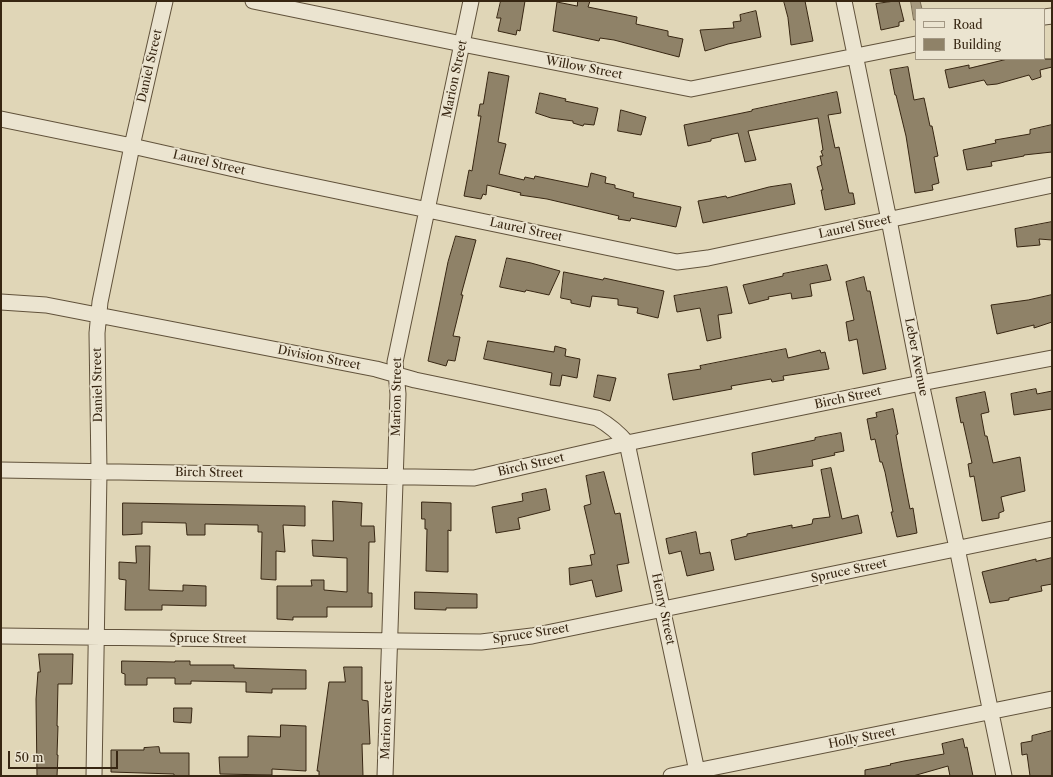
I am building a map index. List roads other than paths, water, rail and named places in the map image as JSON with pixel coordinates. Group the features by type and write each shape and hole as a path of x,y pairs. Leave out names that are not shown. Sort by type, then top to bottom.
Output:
{"street":[{"name":"Daniel Street","path":"94,776 99,472 97,333 100,315 100,302 132,146 165,1"},
{"name":"Willow Street","path":"253,1 691,89 915,44"},
{"name":"Marion Street","path":"385,776 398,394 395,362 471,1"},
{"name":"Leber Avenue","path":"844,1 921,383 1004,776"},
{"name":"Laurel Street","path":"1,119 677,262 708,258 1052,185"},
{"name":"Division Street","path":"1,302 46,305 100,315 376,369 396,375 596,418 616,430 627,443"},
{"name":"Birch Street","path":"1,470 474,478 627,443 1052,358"},
{"name":"Henry Street","path":"627,443 697,773"},
{"name":"Spruce Street","path":"1,636 480,642 532,636 1052,529"},
{"name":"Holly Street","path":"671,776 697,773 1052,699"}]}
